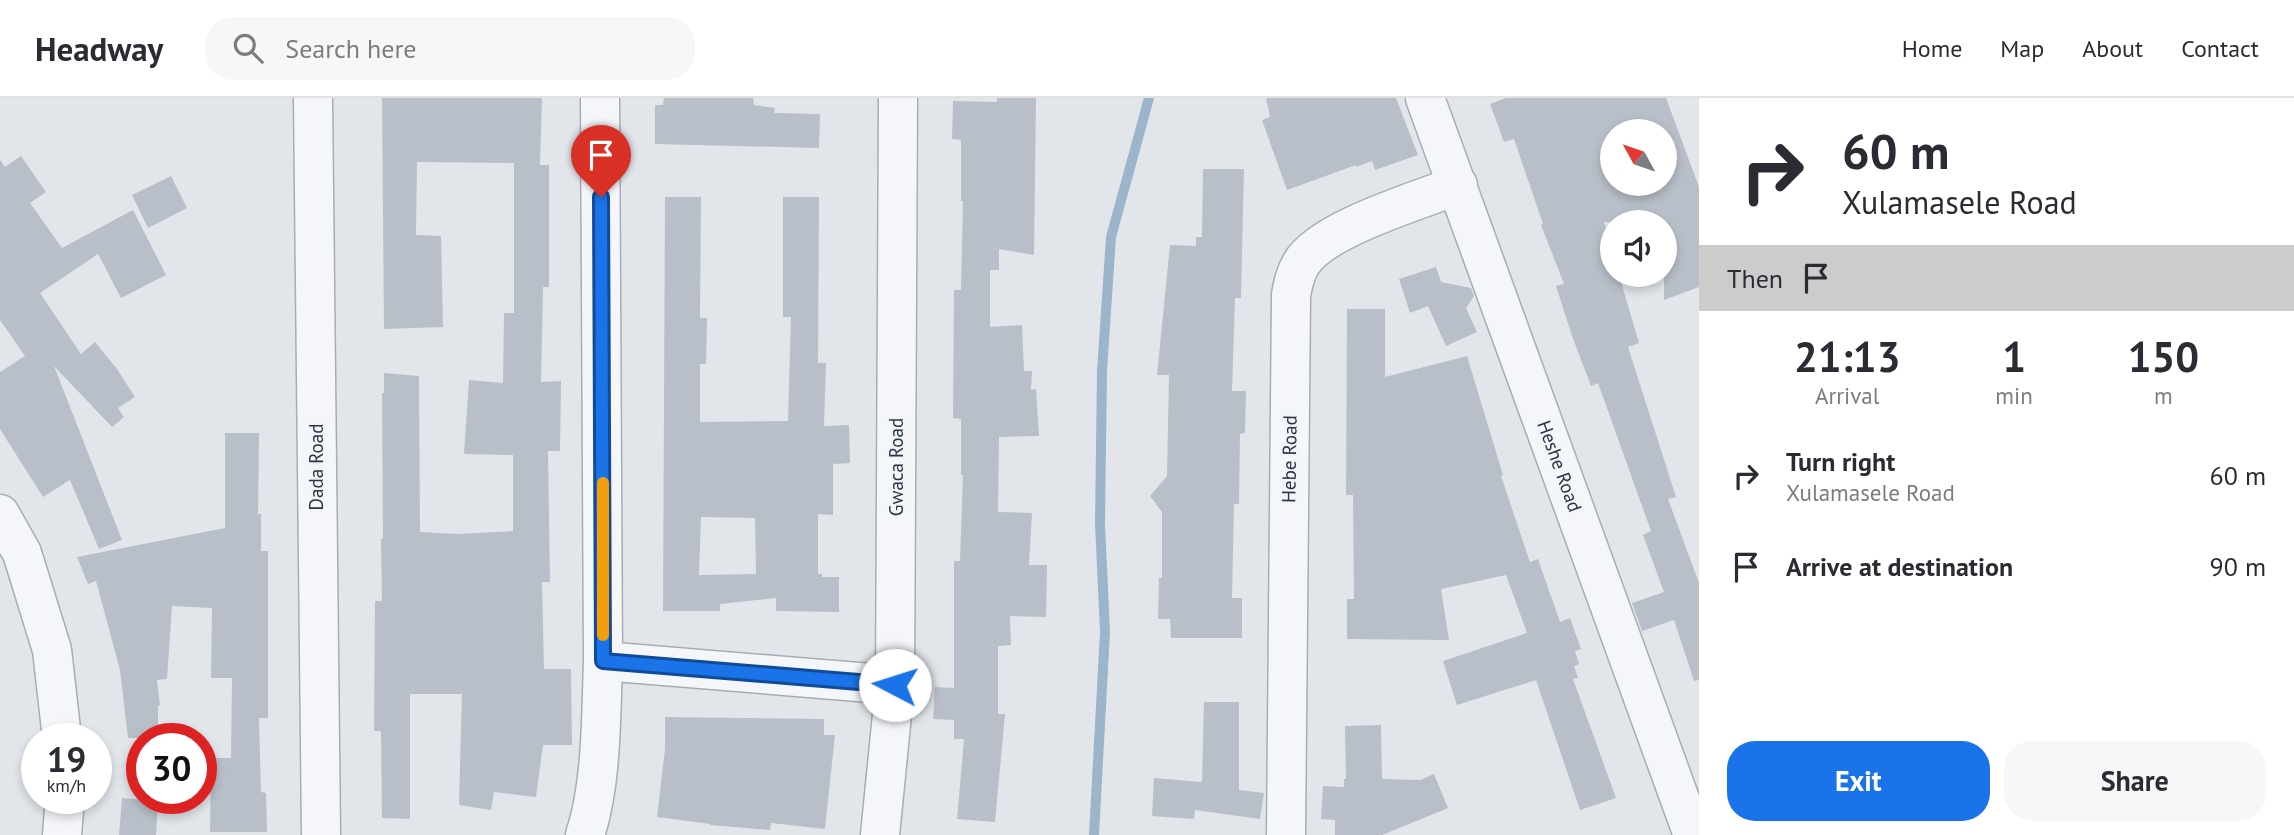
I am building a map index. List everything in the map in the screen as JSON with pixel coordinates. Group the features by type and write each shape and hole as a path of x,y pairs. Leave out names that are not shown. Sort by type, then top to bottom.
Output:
{"street":[{"name":"Dada Road","path":"313,98 321,835"},
{"path":"585,835 589,824 598,754 603,661 600,98"},
{"name":"Gwaca Road","path":"880,835 895,685 898,98"},
{"name":"Heshe Road","path":"1426,98 1693,835"},
{"name":"Hebe Road","path":"1286,835 1291,295 1294,279 1301,263 1310,253 1336,233 1458,185"},
{"path":"0,514 23,554 52,650 60,723"},
{"path":"603,661 895,685"},
{"path":"62,835 64,814"}],"building":[{"path":"382,98 542,98 540,165 549,165 549,287 543,287 541,382 561,381 560,451 548,451 550,582 542,582 544,669 571,669 572,745 543,745 536,797 494,792 491,810 459,805 462,694 410,694 410,819 382,818 381,731 374,731 375,601 382,601 384,373 419,376 420,532 458,534 513,531 513,455 464,454 469,380 503,383 504,313 514,313 514,163 417,162 416,235 441,236 443,327 384,329"},
{"path":"664,98 753,98 754,105 775,108 774,113 820,114 819,148 655,144 655,105 663,105"},
{"path":"997,98 1036,98 1034,255 999,249 999,270 990,270 990,327 1022,325 1024,371 1032,371 1031,390 1036,389 1039,436 999,437 998,512 1032,513 1029,565 1047,565 1046,617 1010,616 1011,645 998,646 998,714 1005,714 995,822 957,819 964,739 954,739 954,720 933,719 935,687 954,688 954,561 960,561 963,475 961,419 953,418 954,290 961,290 963,201 961,140 952,139 953,101 997,102"},
{"path":"1266,98 1396,98 1418,155 1375,170 1372,161 1356,165 1287,190 1262,120 1270,117"},
{"path":"1506,98 1666,98 1674,119 1600,119 1600,196 1677,196 1677,128 1699,187 1699,287 1664,300 1664,287 1677,287 1677,210 1600,210 1600,287 1623,287 1639,343 1628,347 1676,497 1668,499 1699,583 1699,680 1694,681 1674,620 1642,631 1632,603 1664,592 1643,535 1651,531 1598,383 1591,386 1572,336 1556,286 1564,284 1541,225 1543,224 1514,139 1504,142 1490,104"},
{"path":"21,156 46,192 30,203 62,248 133,210 166,275 121,298 98,254 40,293 81,354 95,342 135,397 118,408 124,417 112,427 54,366 122,540 99,549 70,480 43,497 0,429 0,372 25,356 0,320 0,160 5,167"},
{"path":"1203,169 1244,169 1241,298 1235,298 1232,391 1246,391 1245,433 1240,434 1239,504 1234,504 1232,598 1242,598 1242,638 1171,638 1170,619 1158,619 1159,578 1162,578 1162,512 1150,496 1167,476 1169,375 1157,375 1170,245 1196,246 1196,237 1202,237"},
{"path":"171,176 187,208 148,228 132,195"},
{"path":"665,197 701,197 700,318 707,318 706,364 700,364 700,422 788,421 791,317 783,317 783,197 819,197 818,363 826,363 824,426 849,425 850,463 833,464 833,515 818,514 818,574 822,574 822,577 839,577 839,612 776,611 776,598 720,604 720,611 663,611","holes":["701,517 755,518 756,574 699,575"]},
{"path":"1436,267 1441,282 1471,288 1474,296 1466,308 1477,332 1446,346 1428,306 1410,313 1399,279"},
{"path":"1347,309 1385,309 1385,377 1467,356 1503,475 1501,476 1530,562 1538,559 1560,622 1570,618 1581,649 1575,651 1579,664 1574,666 1578,678 1573,679 1616,798 1580,810 1536,680 1457,705 1443,661 1527,633 1506,575 1441,589 1449,640 1347,639 1347,599 1354,599 1353,495 1346,495"},
{"path":"225,433 259,433 258,514 261,514 261,551 268,551 268,718 259,718 261,792 266,793 267,832 210,832 210,814 217,814 217,758 231,758 232,678 211,678 212,608 172,606 167,679 157,680 160,705 158,723 126,723 120,670 96,581 88,584 77,557 225,528"},
{"path":"1204,702 1239,702 1239,790 1264,793 1260,819 1195,810 1194,819 1152,816 1154,778 1202,782"},
{"path":"665,717 824,719 824,735 835,735 825,829 771,823 770,830 657,817 665,749"},
{"path":"1381,725 1382,779 1420,780 1434,774 1448,808 1382,835 1335,835 1335,820 1321,819 1323,786 1344,787 1345,726"},
{"path":"122,798 126,798 126,814 157,814 156,835 119,835"}],"waterway":[{"path":"1094,835 1105,632 1100,523 1102,371 1111,237 1149,98"}],"slow traffic":[{"path":"603,483 603,635"}],"route":[{"path":"601,197 603,661 895,685"}]}
